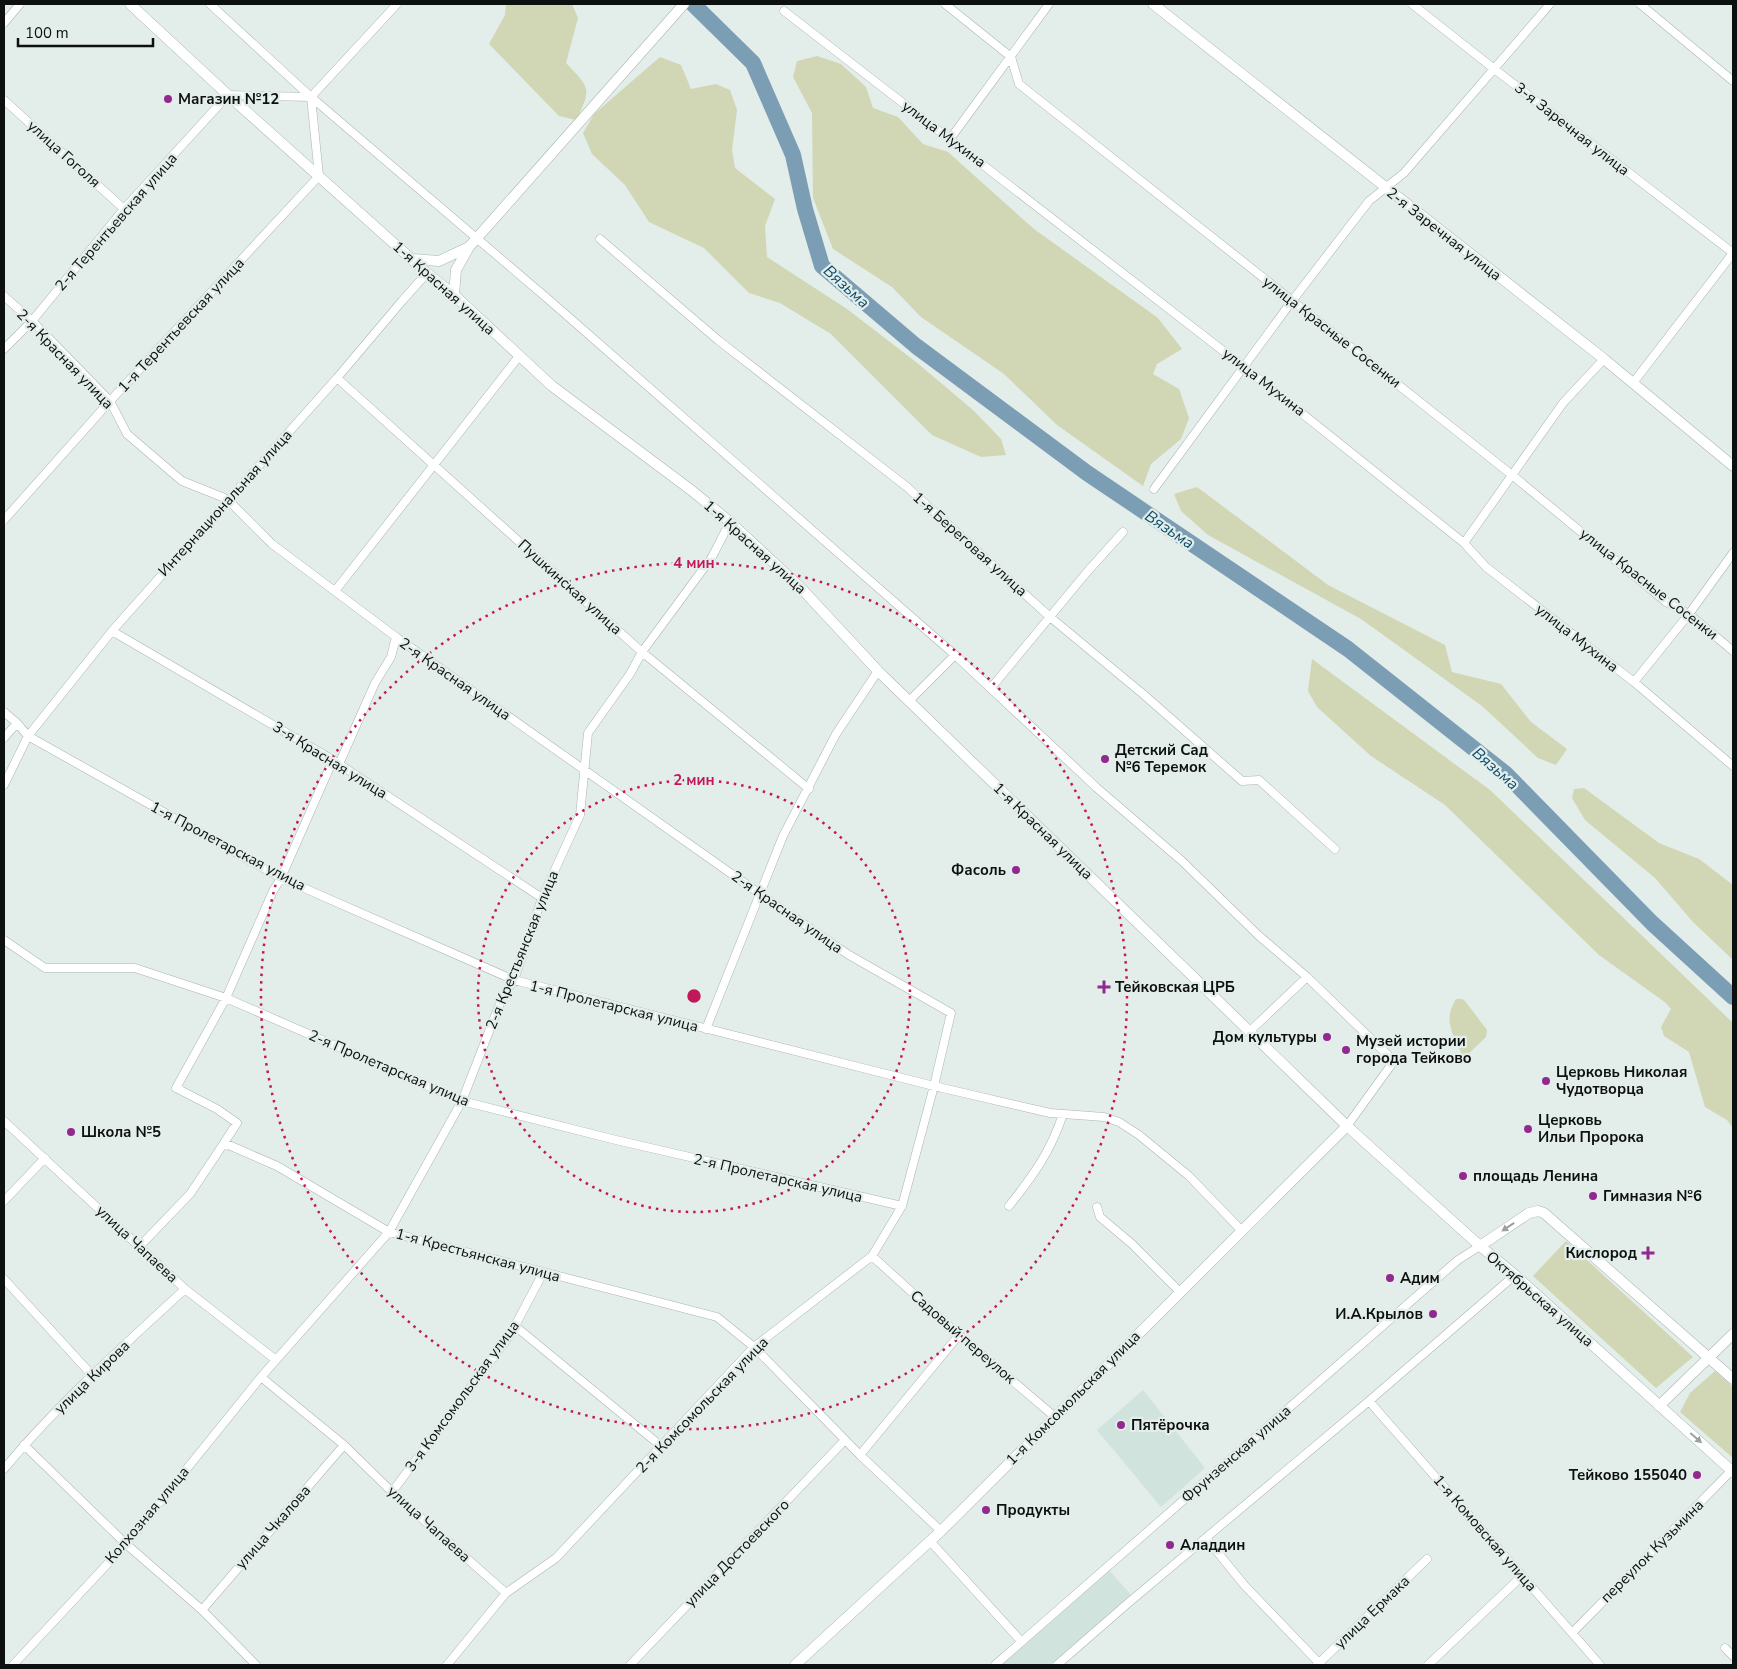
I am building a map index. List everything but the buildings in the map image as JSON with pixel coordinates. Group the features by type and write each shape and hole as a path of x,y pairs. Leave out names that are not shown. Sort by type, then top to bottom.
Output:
{"main road":[{"name":"1-я Красная улица","path":"130,4 228,95 412,260 454,295 552,386 691,490 730,522 801,588 878,672 1347,1126"},
{"path":"454,295 456,270 476,238 684,4"},
{"name":"2-я Заречная улица","path":"1153,4 1604,359 1733,466"},
{"path":"412,260 439,261 469,247"},
{"name":"1-я Комсомольская улица","path":"795,1665 941,1531 1179,1291 1347,1126"},
{"name":"Октябрьская улица","path":"1347,1126 1732,1471"},
{"path":"1480,1246 1529,1213 1538,1211 1544,1213 1733,1379"},
{"path":"1659,1406 1733,1334"}],"street":[{"path":"4,23 20,4"},
{"path":"210,4 311,97 548,299 955,655 1097,788 1182,861 1394,1061 1347,1126"},
{"path":"319,176 311,97 396,4"},
{"path":"945,4 1011,57"},
{"path":"950,139 1050,4"},
{"name":"3-я Заречная улица","path":"1412,4 1733,253"},
{"path":"1154,489 1292,301 1369,201 1404,173 1550,4"},
{"path":"1640,4 1733,81"},
{"name":"улица Мухина","path":"784,11 1244,367 1464,543 1486,567 1634,682 1733,766"},
{"name":"улица Красные Сосенки","path":"1011,57 1019,84 1512,475 1666,602 1689,614 1733,651"},
{"path":"228,95 311,97"},
{"name":"2-я Терентьевская улица","path":"4,349 32,321 124,209 228,95"},
{"name":"улица Гоголя","path":"4,100 124,209"},
{"name":"1-я Терентьевская улица","path":"4,520 110,401 319,176"},
{"name":"1-я Береговая улица","path":"600,239 718,340 907,487 1050,617 1143,694 1242,782 1259,780 1335,849"},
{"path":"1633,383 1733,253"},
{"name":"Интернациональная улица","path":"28,736 112,630 337,378 427,273"},
{"name":"2-я Красная улица","path":"4,296 32,321 110,401 127,434 182,481 228,499 272,544 396,637 583,770 850,955 951,1013"},
{"path":"335,591 520,356"},
{"path":"1464,543 1563,403 1604,359"},
{"name":"Пушкинская улица","path":"337,378 642,652 809,789"},
{"name":"2-я Крестьянская улица","path":"276,1360 389,1232 462,1101 502,998 514,980 542,898 580,815 588,733 630,674 642,652 712,557 730,522"},
{"path":"991,688 1087,572 1124,532"},
{"path":"1634,682 1689,614 1733,553"},
{"name":"3-я Красная улица","path":"112,630 336,762 542,898"},
{"path":"139,1247 190,1194 237,1123 217,1109 176,1088 226,998 273,892 375,683 391,657 396,637"},
{"path":"908,701 955,655"},
{"path":"706,1029 783,836 836,734 878,672"},
{"name":"1-я Пролетарская улица","path":"4,712 28,736 281,878 514,980 934,1086 1050,1113 1104,1117 1119,1122 1139,1135 1189,1176 1241,1230"},
{"path":"4,738 17,723"},
{"path":"4,785 28,736"},
{"name":"2-я Пролетарская улица","path":"4,940 45,968 135,968 226,998 462,1101 616,1140 902,1206"},
{"path":"1250,1031 1307,977"},
{"name":"2-я Комсомольская улица","path":"447,1665 506,1593 556,1558 754,1347 872,1256 902,1206 951,1013"},
{"path":"1009,1206 1036,1173 1056,1136 1063,1114"},
{"name":"улица Чапаева","path":"4,1121 184,1289 276,1360"},
{"name":"1-я Крестьянская улица","path":"224,1143 276,1166 389,1232 717,1317 754,1347 860,1455 941,1531"},
{"path":"4,1201 45,1158"},
{"path":"1097,1207 1100,1217 1132,1244 1179,1291"},
{"name":"Фрунзенская улица","path":"995,1665 1458,1260 1480,1246"},
{"name":"Садовый переулок","path":"872,1256 959,1335 1055,1417"},
{"name":"3-я Комсомольская улица","path":"392,1492 510,1335 543,1273"},
{"path":"1057,1665 1515,1275"},
{"path":"4,1280 92,1375"},
{"name":"улица Кирова","path":"4,1469 24,1445 92,1375 184,1289"},
{"path":"515,1326 662,1446"},
{"path":"860,1455 959,1335"},
{"name":"Колхозная улица","path":"13,1665 126,1544 276,1360"},
{"name":"улица Чапаева","path":"261,1377 344,1445 392,1492 506,1593"},
{"name":"1-я Комовская улица","path":"1369,1401 1600,1665"},
{"name":"улица Достоевского","path":"630,1665 845,1440"},
{"path":"24,1445 126,1544 202,1610 246,1662 256,1665"},
{"name":"улица Чкалова","path":"202,1610 344,1445"},
{"name":"переулок Кузьмина","path":"1572,1633 1732,1471"},
{"path":"1206,1538 1244,1586 1319,1665"},
{"path":"930,1541 1022,1641"},
{"name":"улица Ермака","path":"1319,1665 1427,1559"},
{"path":"1428,1665 1522,1576"},
{"path":"1725,1648 1733,1656"}],"shaded area":[{"path":"1143,1390 1205,1468 1161,1507 1097,1430"},
{"path":"1109,1570 1131,1595 1050,1665 1000,1665"}],"green space":[{"path":"506,4 572,4 578,18 566,63 580,78 586,89 585,101 576,120 559,116 489,44 505,15"},
{"path":"817,56 841,64 866,87 873,108 898,117 923,144 948,152 1034,229 1158,318 1182,349 1157,364 1153,374 1179,389 1189,418 1181,439 1151,464 1143,486 1057,425 1004,374 921,317 892,287 833,249 813,198 812,113 793,77 797,61"},
{"path":"660,57 681,65 691,89 716,84 730,90 737,110 732,150 735,168 775,199 765,226 767,257 847,309 916,362 973,410 1001,439 1006,455 981,457 932,435 831,334 780,303 749,293 704,248 649,222 625,185 592,154 583,133 594,114"},
{"path":"1197,487 1328,585 1445,645 1452,672 1501,684 1531,722 1567,749 1556,765 1538,758 1482,706 1361,619 1208,535 1181,511 1174,494"},
{"path":"1312,659 1490,790 1733,1023 1733,1128 1727,1120 1705,1107 1689,1052 1664,1036 1661,1027 1671,1009 1666,1003 1599,955 1445,805 1371,756 1317,707 1308,691"},
{"path":"1584,788 1659,843 1699,859 1733,885 1733,960 1693,922 1655,878 1585,820 1572,798 1574,789"},
{"path":"1456,999 1465,1001 1487,1030 1486,1037 1465,1057 1463,1057 1453,1035 1450,1022 1452,1007"},
{"path":"1566,1241 1693,1357 1656,1388 1533,1276"},
{"path":"1715,1371 1733,1387 1733,1458 1680,1412 1690,1393"}],"waterway":[{"name":"Вязьма","path":"693,4 753,63 793,155 805,209 822,266 916,346 1087,473 1348,649 1506,774 1652,923 1733,997"}],"place":[{"name":"Магазин №12","path":"168,99"},
{"name":"Детский Сад №6 Теремок","path":"1105,759"},
{"name":"Фасоль","path":"1016,870"},
{"name":"Тейковская ЦРБ","path":"1104,987"},
{"name":"Дом культуры","path":"1327,1037"},
{"name":"Музей истории города Тейково","path":"1346,1050"},
{"name":"Церковь Николая Чудотворца","path":"1546,1081"},
{"name":"Церковь Ильи Пророка","path":"1528,1129"},
{"name":"Школа №5","path":"71,1132"},
{"name":"площадь Ленина","path":"1463,1176"},
{"name":"Гимназия №6","path":"1593,1196"},
{"name":"Кислород","path":"1648,1253"},
{"name":"Адим","path":"1390,1278"},
{"name":"И.А.Крылов","path":"1433,1314"},
{"name":"Пятёрочка","path":"1121,1425"},
{"name":"Тейково 155040","path":"1697,1475"},
{"name":"Продукты","path":"986,1510"},
{"name":"Аладдин","path":"1170,1545"}]}
